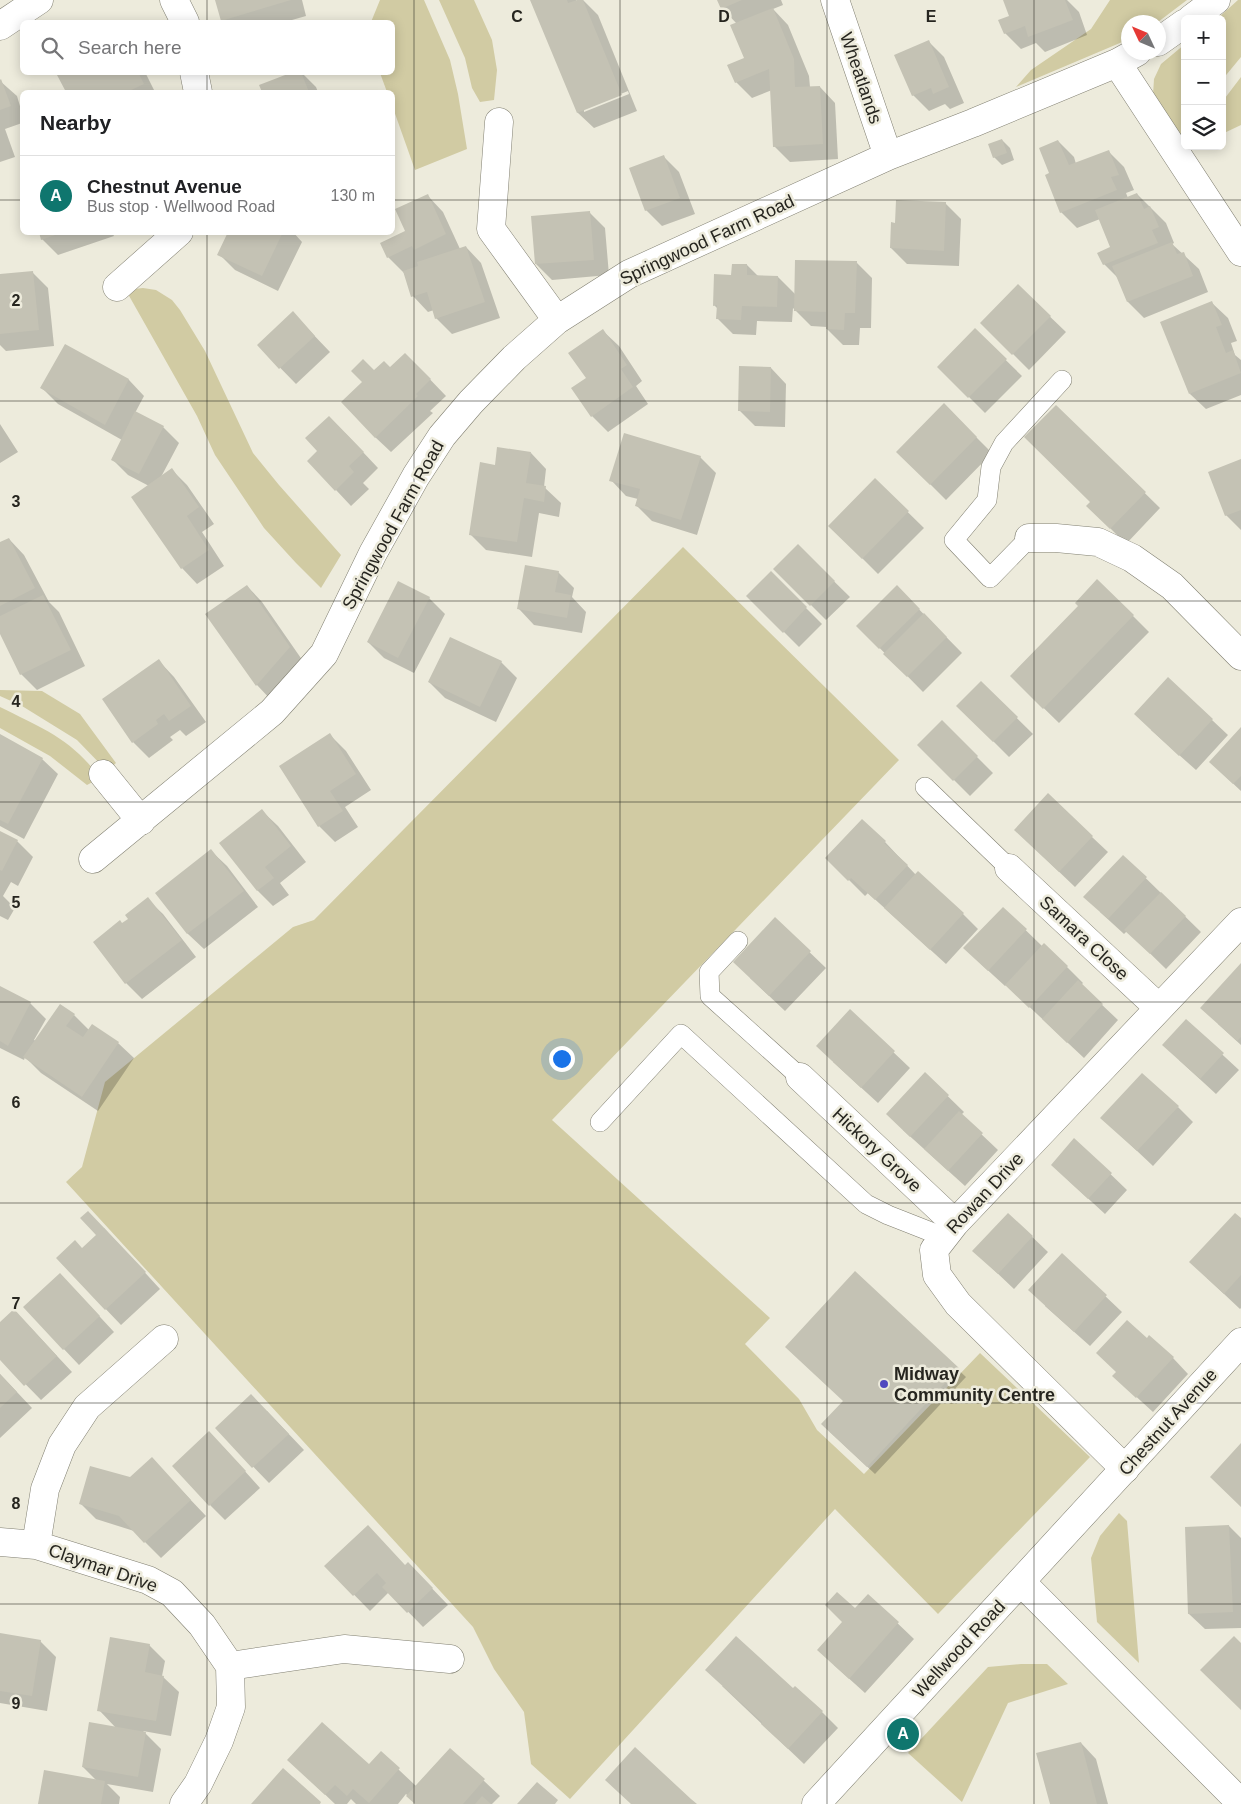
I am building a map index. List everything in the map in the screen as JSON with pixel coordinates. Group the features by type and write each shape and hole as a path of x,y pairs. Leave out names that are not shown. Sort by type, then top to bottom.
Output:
{"street":[{"path":"0,26 37,0"},
{"path":"174,0 184,20"},
{"name":"Wheatlands","path":"835,0 888,156"},
{"path":"1196,15 1216,0"},
{"path":"1166,36 1181,26"},
{"name":"Springwood Farm Road","path":"92,859 141,821 272,712 324,654 373,553 416,476 442,436 471,402 514,358 557,320 629,274 888,156 973,123 1122,60"},
{"path":"1128,60 1241,252"},
{"path":"195,75 198,90"},
{"path":"499,122 491,229 557,320"},
{"path":"117,287 176,235"},
{"path":"1029,538 1056,538 1098,542 1132,558 1172,586 1241,656"},
{"path":"103,774 141,821"},
{"name":"Samara Close","path":"1009,868 1159,1008"},
{"name":"Rowan Drive","path":"1125,1469 958,1304 937,1275 934,1250 949,1230 1241,922"},
{"name":"Hickory Grove","path":"800,1077 949,1230"},
{"path":"36,1545 45,1489 62,1445 87,1406 164,1339"},
{"name":"Chestnut Avenue","path":"1021,1582 1241,1342"},
{"name":"Claymar Drive","path":"0,1542 36,1545 148,1580 172,1593 202,1625 230,1666"},
{"path":"1021,1582 1241,1803"},
{"name":"Wellwood Road","path":"816,1804 1021,1582"},
{"path":"184,1804 198,1784 219,1741 231,1707 230,1666 344,1649 450,1659"}],"lane":[{"path":"1029,538 990,578 954,540 987,500 991,467 1004,443 1062,380"},
{"path":"925,788 1009,868"},
{"path":"738,941 709,972 710,996 800,1077"},
{"path":"600,1122 681,1034 866,1204 888,1215 949,1230"}],"shaded area":[{"path":"380,0 424,0 450,60 467,149 415,170 395,114 395,90 386,90 381,75 395,75 395,20 372,20"},
{"path":"439,0 474,0 492,40 497,70 494,100 480,102 472,88 465,58"},
{"path":"1110,0 1187,0 1166,16 1121,15 1121,43 1016,87 1031,70 1091,29"},
{"path":"1238,0 1241,0 1241,57 1226,75 1226,15 1221,15"},
{"path":"1181,47 1181,142 1153,95 1154,79 1161,64"},
{"path":"1241,77 1241,125 1226,132 1226,105 1226,97"},
{"path":"134,289 156,290 172,300 180,310 205,351 253,453 341,555 321,588 264,528 215,455 197,416 128,294"},
{"path":"683,547 899,760 552,1120 770,1318 745,1344 799,1399 817,1430 864,1474 980,1353 1090,1457 938,1614 835,1509 570,1799 531,1764 524,1712 494,1669 473,1627 66,1182 82,1167 105,1082 293,927 314,920"},
{"path":"0,690 42,691 80,714 116,763 107,771 77,740 22,706 0,696"},
{"path":"0,707 43,728 67,744 78,753 100,778 87,785 50,756 0,728"},
{"path":"1119,1513 1127,1521 1139,1663 1097,1622 1091,1558 1100,1536"},
{"path":"1047,1664 1068,1684 1008,1703 962,1802 908,1753 988,1667"}],"building":[{"path":"215,0 291,0 224,20 221,20"},
{"path":"530,0 567,0 568,3 583,0 622,95 577,113"},
{"path":"717,0 742,0 721,9"},
{"path":"1003,0 1065,0 1073,20 1028,37 1025,26 1004,34 998,20 1009,16"},
{"path":"773,8 794,59 795,87 820,86 823,144 773,147 769,69 735,83 727,65 744,58 730,25"},
{"path":"929,40 949,87 933,94 931,88 912,96 894,55"},
{"path":"57,75 140,75 144,84 131,90 65,90"},
{"path":"285,75 302,75 308,90 261,90 259,85"},
{"path":"0,80 11,106 0,110"},
{"path":"1002,139 1007,153 993,158 988,144"},
{"path":"1058,140 1069,165 1109,150 1119,175 1111,177 1117,190 1060,213 1045,175 1049,173 1039,148"},
{"path":"664,155 680,198 645,211 629,168"},
{"path":"1137,193 1144,209 1150,206 1159,227 1152,230 1158,243 1103,265 1097,253 1110,247 1095,210"},
{"path":"428,194 446,234 414,250 412,246 387,258 380,243 405,231 395,209"},
{"path":"896,200 946,202 944,251 890,248 891,222 895,223"},
{"path":"590,211 594,260 535,264 531,216"},
{"path":"40,235 55,235 41,240"},
{"path":"227,235 282,235 262,276 217,255"},
{"path":"1172,242 1177,254 1184,252 1193,276 1127,302 1112,266"},
{"path":"466,246 485,302 435,319 427,292 411,297 403,271 418,266 417,262"},
{"path":"795,260 857,261 855,313 845,313 844,330 826,329 826,312 794,311"},
{"path":"732,264 747,264 747,275 778,276 777,307 742,306 741,320 716,319 717,305 713,306 714,274 731,275"},
{"path":"33,271 39,330 0,334 0,274"},
{"path":"1018,284 1051,316 1012,355 980,323"},
{"path":"1212,301 1222,325 1216,327 1226,353 1233,350 1241,373 1189,394 1160,322"},
{"path":"293,311 315,336 279,369 257,345"},
{"path":"975,328 1007,359 968,398 937,367"},
{"path":"603,329 627,365 621,369 633,387 591,417 571,388 586,378 568,353"},
{"path":"65,344 129,379 105,425 40,388"},
{"path":"405,353 431,379 416,394 418,396 375,438 341,402 362,382 351,371 363,359 374,370 384,361 390,367"},
{"path":"739,366 771,367 770,412 738,411"},
{"path":"944,403 977,437 930,485 896,452"},
{"path":"1056,405 1146,492 1110,529 1086,506 1090,502 1024,437"},
{"path":"135,411 164,426 139,474 111,460"},
{"path":"329,416 364,452 349,466 354,472 335,491 307,461 317,451 305,438"},
{"path":"624,433 701,456 681,520 635,506 640,489 609,481"},
{"path":"497,447 531,452 526,483 546,486 544,502 524,498 517,542 469,535 480,462 495,465"},
{"path":"1241,459 1241,510 1225,516 1208,472"},
{"path":"172,468 199,507 187,516 209,550 181,569 131,497"},
{"path":"875,478 909,511 862,559 828,526"},
{"path":"9,538 35,588 0,606 0,542"},
{"path":"798,544 835,581 810,606 773,569"},
{"path":"525,565 559,571 555,592 571,595 567,618 517,609"},
{"path":"771,571 807,607 783,633 746,596"},
{"path":"1097,579 1134,615 1043,709 1010,676 1078,606 1075,603"},
{"path":"398,581 430,597 398,658 367,642"},
{"path":"247,585 290,647 256,686 205,614"},
{"path":"897,585 920,609 879,649 856,626"},
{"path":"43,595 71,650 20,675 0,634 0,616"},
{"path":"924,613 947,637 907,677 883,654"},
{"path":"450,637 502,661 480,707 428,682"},
{"path":"159,659 191,706 169,721 164,714 156,720 158,724 132,743 102,699"},
{"path":"1168,677 1213,719 1179,756 1134,714"},
{"path":"981,681 1018,717 993,742 956,706"},
{"path":"942,720 978,756 953,781 917,745"},
{"path":"1241,727 1241,776 1233,784 1209,762"},
{"path":"330,733 356,774 330,791 343,811 318,827 279,766"},
{"path":"0,734 43,758 8,824 0,820"},
{"path":"1048,793 1093,836 1059,872 1014,830"},
{"path":"262,809 291,846 265,867 274,878 257,891 219,843"},
{"path":"862,819 908,865 875,900 851,878 848,881 825,858"},
{"path":"0,831 18,840 2,871 0,870"},
{"path":"211,849 244,891 187,934 155,893"},
{"path":"1123,855 1147,877 1108,919 1083,897"},
{"path":"918,871 964,913 930,950 884,908"},
{"path":"1161,892 1186,916 1150,954 1124,930"},
{"path":"148,897 182,940 125,984 93,942 120,920 122,923 128,919 125,915"},
{"path":"1003,907 1027,929 988,971 963,948"},
{"path":"775,917 811,951 769,996 733,962"},
{"path":"1044,943 1068,966 1029,1008 1005,985"},
{"path":"1241,963 1241,1037 1237,1041 1200,1008"},
{"path":"1078,980 1103,1004 1067,1043 1042,1019"},
{"path":"0,986 31,1002 8,1046 0,1041"},
{"path":"60,1004 75,1014 66,1026 83,1037 92,1024 119,1042 82,1097 23,1057"},
{"path":"850,1009 895,1051 861,1088 816,1046"},
{"path":"1186,1019 1224,1053 1200,1079 1162,1045"},
{"path":"925,1072 949,1095 910,1137 886,1114"},
{"path":"1142,1073 1179,1106 1137,1151 1100,1118"},
{"path":"959,1111 983,1133 948,1171 924,1149"},
{"path":"1074,1138 1112,1173 1088,1199 1051,1165"},
{"path":"88,1211 146,1272 105,1310 56,1258 75,1240 82,1248 96,1235 80,1218"},
{"path":"1008,1213 1033,1236 998,1274 972,1251"},
{"path":"1235,1213 1241,1218 1241,1275 1224,1294 1189,1262"},
{"path":"1062,1253 1107,1295 1074,1332 1028,1290"},
{"name":"Midway Community Centre","path":"855,1271 959,1368 867,1467 821,1424 843,1401 785,1347"},
{"path":"60,1273 100,1316 63,1350 23,1307"},
{"path":"14,1309 57,1356 24,1386 0,1360 0,1322"},
{"path":"1127,1320 1147,1338 1149,1335 1174,1357 1136,1398 1112,1376 1116,1372 1096,1353"},
{"path":"0,1374 17,1392 0,1408"},
{"path":"251,1394 289,1434 252,1468 215,1428"},
{"path":"209,1431 246,1471 209,1506 172,1466"},
{"path":"1241,1443 1241,1507 1210,1477"},
{"path":"152,1457 191,1500 144,1543 119,1516 79,1504 90,1466 130,1477"},
{"path":"368,1525 405,1565 408,1562 433,1588 407,1613 382,1587 386,1583 377,1573 353,1596 324,1566"},
{"path":"1229,1525 1233,1612 1188,1614 1185,1527"},
{"path":"837,1592 855,1608 868,1594 899,1622 849,1679 817,1650 842,1622 825,1605"},
{"path":"0,1633 41,1640 32,1696 0,1691"},
{"path":"736,1636 793,1688 795,1686 823,1711 788,1749 761,1724 762,1722 705,1670"},
{"path":"1234,1636 1241,1643 1241,1710 1200,1670"},
{"path":"110,1637 150,1644 145,1672 164,1676 156,1721 97,1711"},
{"path":"89,1722 146,1732 138,1777 82,1767"},
{"path":"322,1722 369,1764 381,1751 400,1768 369,1803 353,1789 347,1796 335,1785 325,1795 287,1760"},
{"path":"1081,1742 1097,1804 1050,1804 1036,1753"},
{"path":"635,1747 697,1804 631,1804 605,1780"},
{"path":"450,1748 485,1779 463,1804 415,1804 406,1796"},
{"path":"283,1768 321,1802 320,1804 251,1804"},
{"path":"44,1770 105,1781 101,1804 38,1804"},
{"path":"537,1782 558,1800 555,1804 517,1804"},
{"path":"482,1796 491,1804 475,1804"}],"place":[{"name":"Midway Community Centre","path":"884,1384"},
{"name":"Chestnut Avenue","path":"903,1734"}]}
